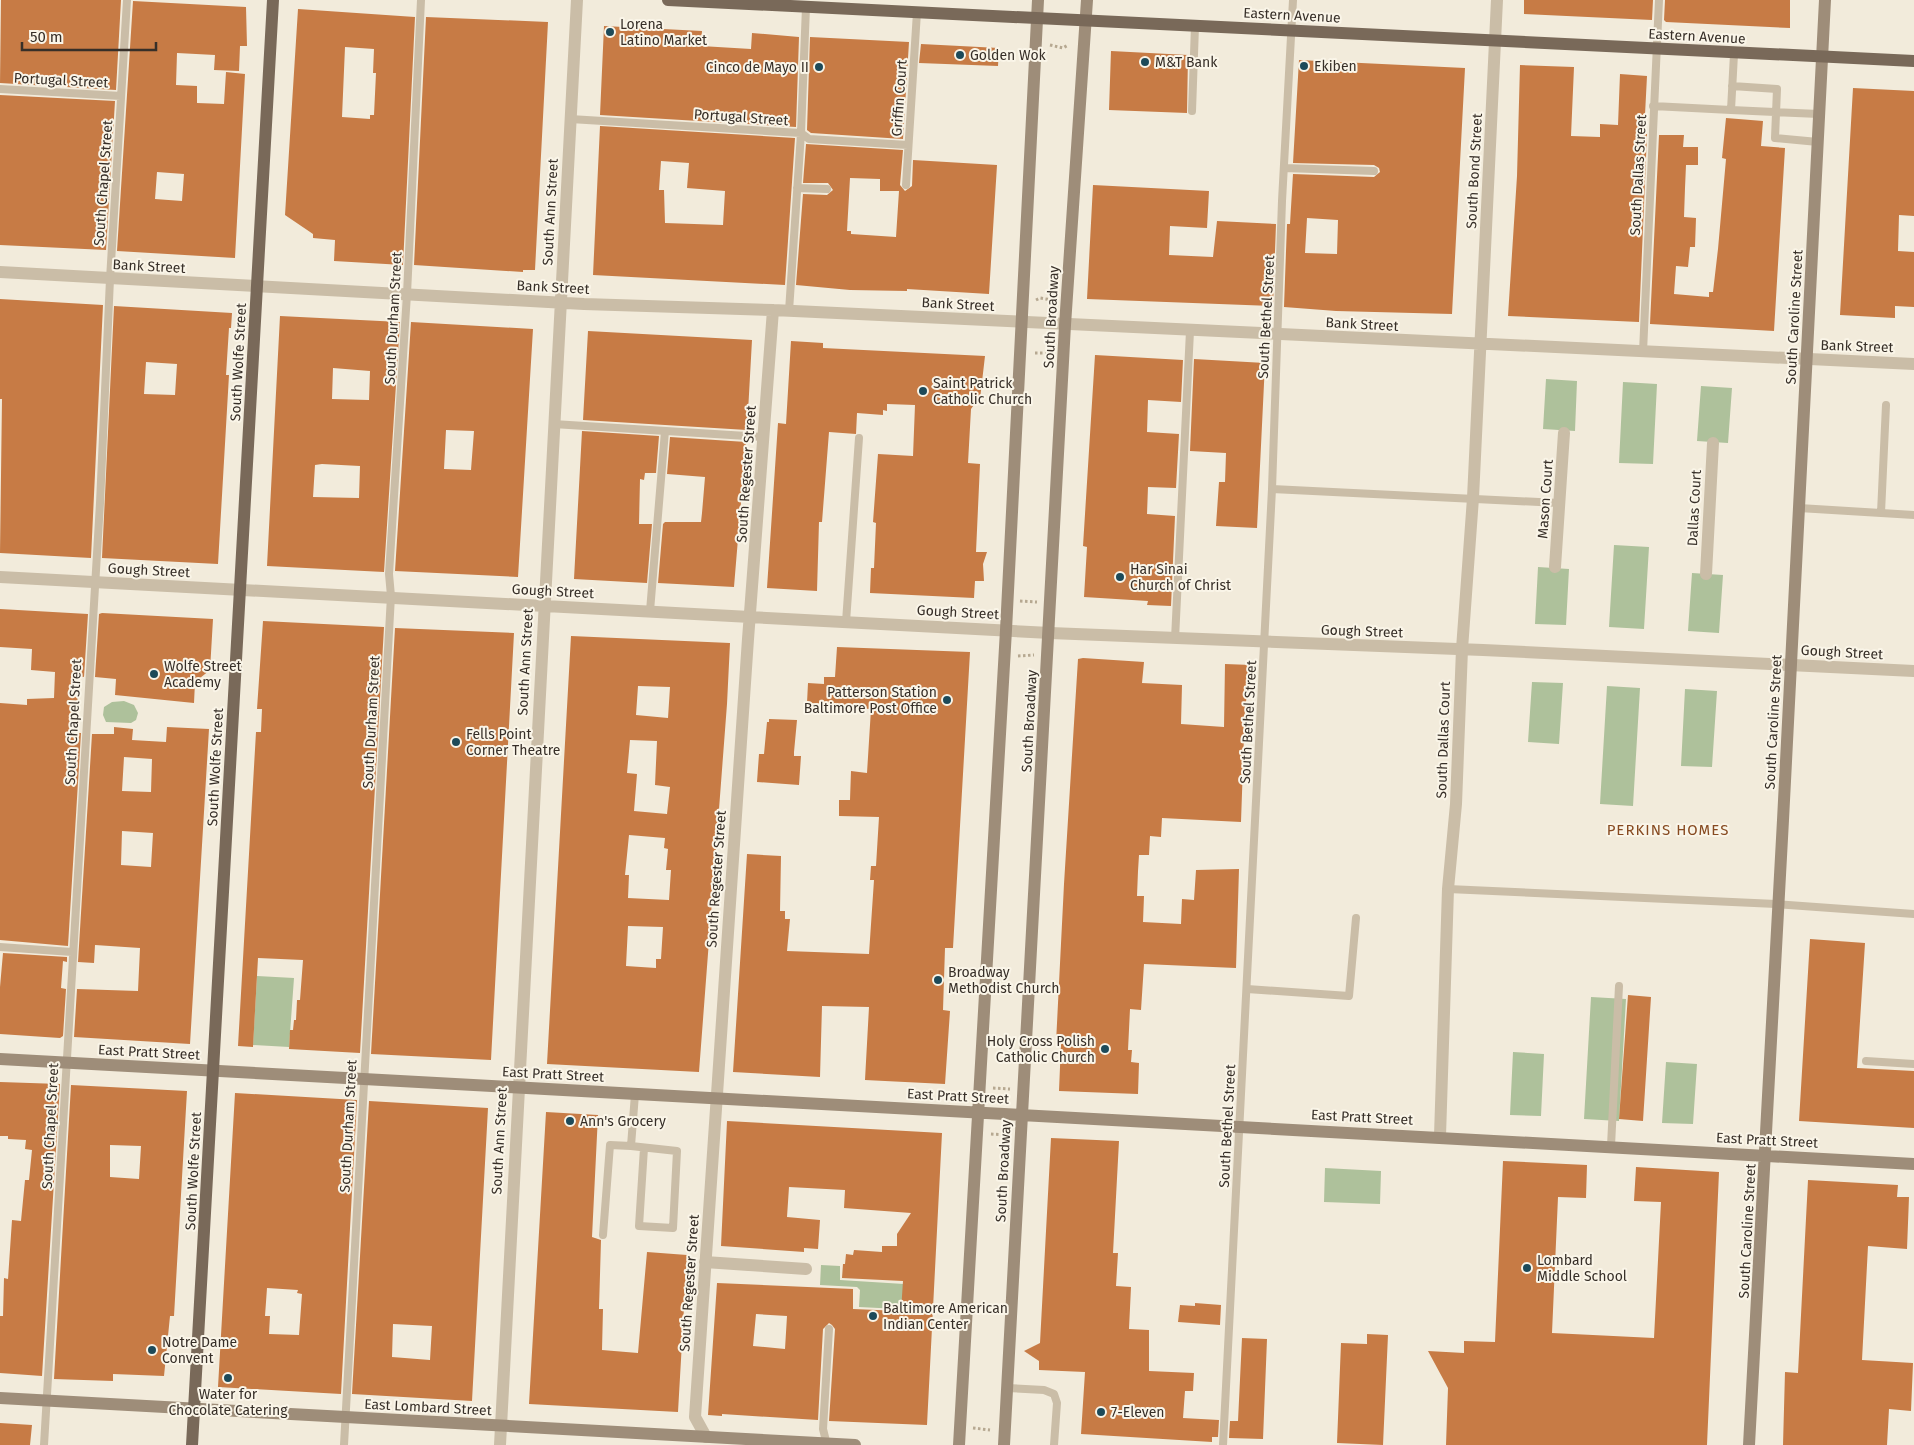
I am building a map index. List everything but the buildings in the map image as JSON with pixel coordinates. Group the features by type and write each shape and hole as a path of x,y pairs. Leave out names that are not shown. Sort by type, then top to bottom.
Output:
{"main road":[{"name":"South Wolfe Street","path":"192,1445 273,0"},
{"name":"Eastern Avenue","path":"668,0 806,7 826,4 916,12 1086,21 1656,48 1734,54 1914,61"},
{"name":"South Broadway","path":"958,1445 976,1112 1006,630 1038,0"},
{"name":"South Broadway","path":"1004,1445 1021,1115 1050,633 1065,325 1087,0"},
{"name":"South Caroline Street","path":"1749,1445 1766,1155 1776,904 1799,508 1825,0"},
{"name":"East Pratt Street","path":"0,1059 363,1080 1440,1136 1914,1164"},
{"name":"East Lombard Street","path":"0,1398 501,1426 708,1441 855,1445"}],"street":[{"name":"South Ann Street","path":"500,1445 517,1087 577,0"},
{"name":"South Bond Street","path":"1481,344 1497,0"},
{"name":"Bank Street","path":"0,272 257,288 773,310 1914,364"},
{"name":"South Regester Street","path":"708,1441 695,1417 773,310"},
{"name":"South Dallas Court","path":"1440,1136 1448,889 1456,804 1462,649 1473,498 1481,344"},
{"name":"Mason Court","path":"1555,567 1564,433"},
{"name":"Dallas Court","path":"1706,574 1713,443"},
{"name":"Gough Street","path":"0,576 1050,633 1462,649 1914,671"},
{"path":"705,1262 806,1268"}],"lane":[{"name":"South Chapel Street","path":"44,1445 127,0"},
{"name":"South Durham Street","path":"344,1445 391,596 389,574 407,294 421,0"},
{"name":"South Bethel Street","path":"1223,1445 1272,489 1284,168 1293,0"},
{"name":"South Dallas Street","path":"1643,352 1659,0"},
{"path":"789,311 801,133 806,7"},
{"name":"Griffin Court","path":"906,185 916,12"},
{"path":"1192,111 1195,26"},
{"path":"1731,110 1734,54"},
{"path":"1732,86 1777,89 1775,138 1818,142"},
{"name":"Portugal Street","path":"0,89 121,96"},
{"path":"1653,106 1819,114"},
{"name":"Portugal Street","path":"570,118 801,133 809,139 908,145"},
{"path":"1284,168 1374,171"},
{"path":"797,188 827,189"},
{"path":"1175,639 1190,331"},
{"path":"1881,513 1886,405"},
{"path":"553,424 764,438"},
{"path":"650,611 665,431"},
{"path":"846,622 860,438"},
{"path":"1272,489 1559,502"},
{"path":"1799,508 1914,516"},
{"path":"1448,889 1776,904 1914,914"},
{"path":"1246,989 1349,996 1356,918"},
{"path":"0,947 72,952"},
{"path":"1612,1146 1619,986"},
{"path":"1866,1061 1914,1064"},
{"path":"631,1146 635,1094"},
{"path":"603,1235 610,1145 631,1146 677,1151 673,1228 639,1226 644,1148"},
{"path":"827,1444 823,1429 829,1330"},
{"path":"1007,1388 1044,1390 1054,1394 1057,1403 1054,1445"}],"path":[{"path":"1049,45 1063,48 1068,45"},
{"path":"1035,300 1040,298 1054,302"},
{"path":"1031,352 1045,354 1051,352"},
{"path":"1018,601 1037,602"},
{"path":"1016,655 1020,657 1035,655"},
{"path":"990,1088 1010,1089"},
{"path":"988,1134 1008,1134"},
{"path":"972,1428 990,1430"}],"green space":[{"path":"1546,379 1577,381 1575,431 1543,429"},
{"path":"1623,382 1657,384 1653,464 1619,463"},
{"path":"1701,386 1732,388 1728,443 1697,441"},
{"path":"1614,545 1649,547 1644,629 1609,627"},
{"path":"1538,567 1569,569 1566,625 1535,624"},
{"path":"1692,573 1723,575 1719,633 1688,631"},
{"path":"1532,682 1563,683 1559,744 1528,742"},
{"path":"1607,686 1640,688 1633,806 1600,804"},
{"path":"1685,689 1717,691 1712,767 1681,766"},
{"path":"124,701 134,705 138,713 136,720 131,723 106,722 103,715 104,707 112,702"},
{"path":"257,976 294,978 289,1047 253,1045"},
{"path":"1591,997 1626,999 1619,1121 1584,1119"},
{"path":"1513,1052 1544,1054 1541,1116 1510,1115"},
{"path":"1666,1062 1697,1064 1693,1124 1662,1123"},
{"path":"1325,1168 1381,1171 1380,1204 1324,1202"},
{"path":"821,1265 840,1266 840,1280 904,1284 932,1303 899,1301 899,1309 859,1307 860,1290 857,1287 820,1285"}],"place":[{"name":"Lorena Latino Market","path":"610,32"},
{"name":"Golden Wok","path":"960,55"},
{"name":"M&T Bank","path":"1145,62"},
{"name":"Ekiben","path":"1304,66"},
{"name":"Cinco de Mayo II","path":"819,67"},
{"name":"Saint Patrick Catholic Church","path":"923,391"},
{"name":"Har Sinai Church of Christ","path":"1120,577"},
{"name":"Wolfe Street Academy","path":"154,674"},
{"name":"Patterson Station Baltimore Post Office","path":"947,700"},
{"name":"Fells Point Corner Theatre","path":"456,742"},
{"name":"Broadway Methodist Church","path":"938,980"},
{"name":"Holy Cross Polish Catholic Church","path":"1105,1049"},
{"name":"Ann's Grocery","path":"570,1121"},
{"name":"Lombard Middle School","path":"1527,1268"},
{"name":"Baltimore American Indian Center","path":"873,1316"},
{"name":"Notre Dame Convent","path":"152,1350"},
{"name":"Water for Chocolate Catering","path":"228,1378"},
{"name":"7-Eleven","path":"1101,1412"}],"district":[{"name":"PERKINS HOMES","path":"1668,830"}]}
